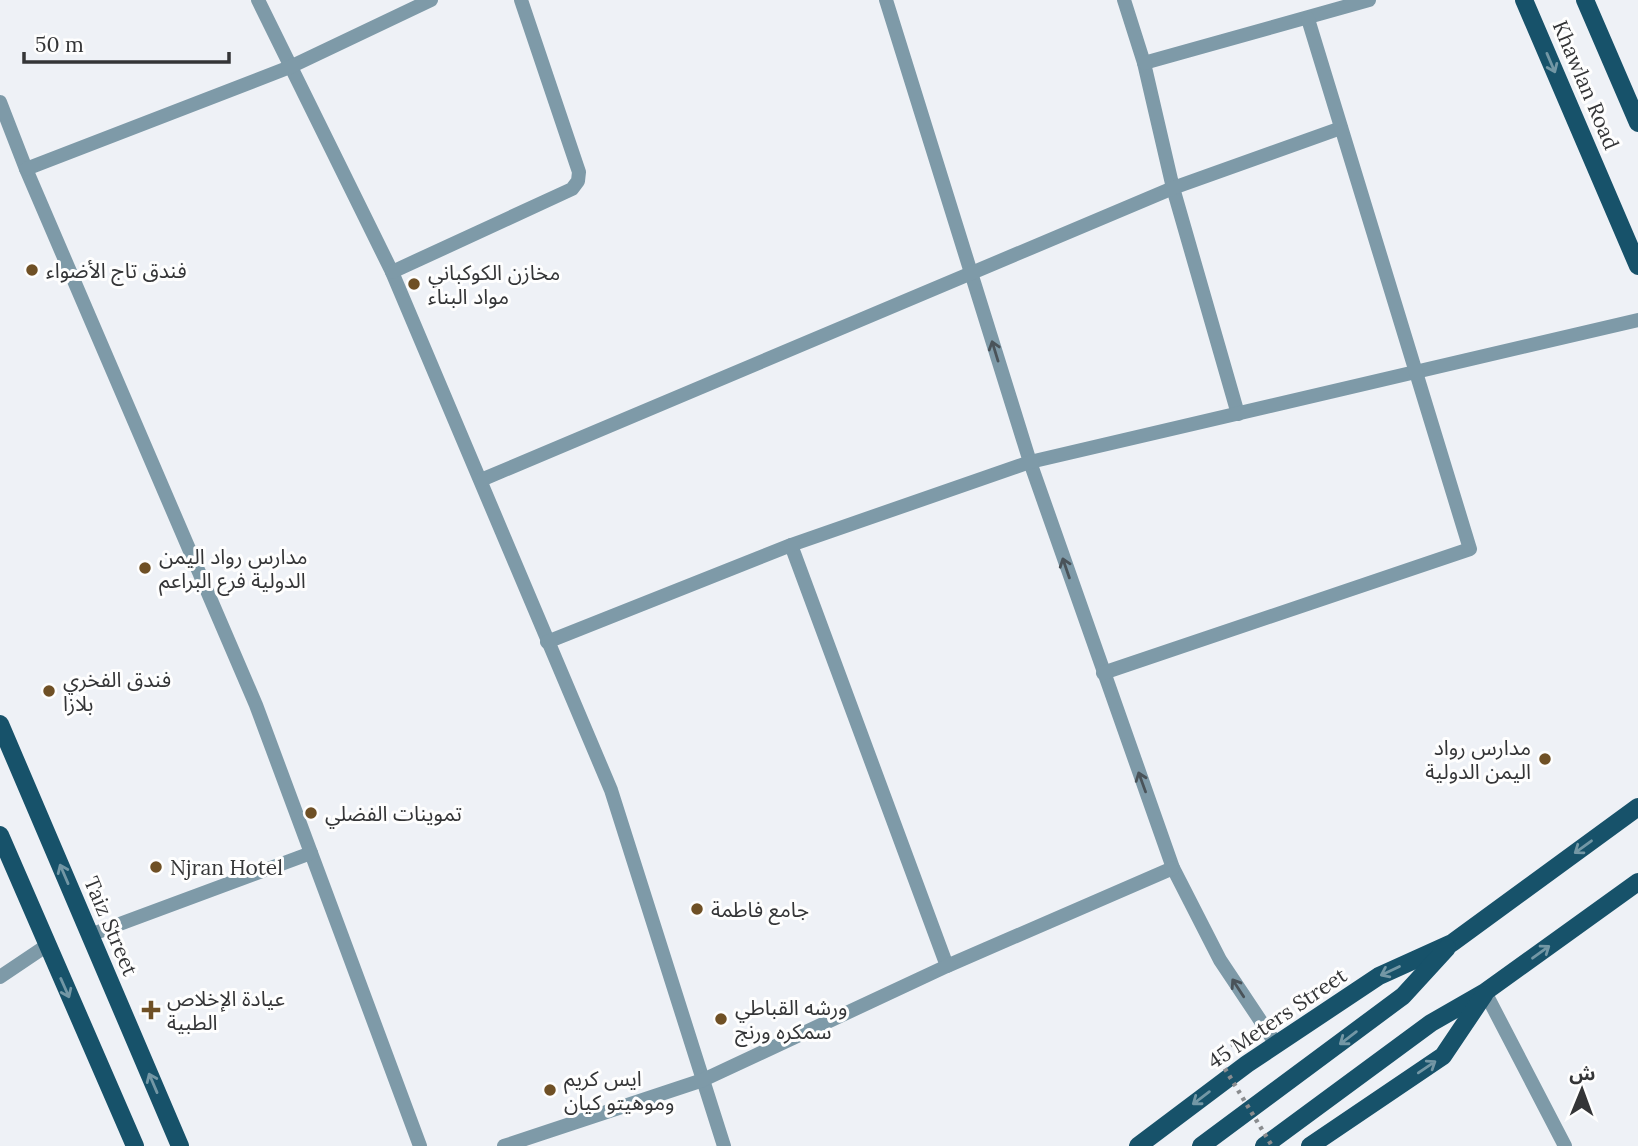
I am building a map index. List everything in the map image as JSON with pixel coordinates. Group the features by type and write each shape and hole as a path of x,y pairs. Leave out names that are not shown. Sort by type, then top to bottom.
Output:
{"main road":[{"name":"Khawlan Road","path":"1524,0 1638,266"},
{"name":"Khawlan Road","path":"1585,0 1638,123"},
{"name":"Taiz Street","path":"0,724 180,1146"},
{"name":"45 Meters Street","path":"1201,1146 1403,996 1452,943 1638,807"},
{"path":"0,835 135,1146"},
{"path":"1264,1146 1431,1023 1485,992 1638,882"},
{"name":"45 Meters Street","path":"1138,1146 1276,1044 1378,976 1452,943"},
{"path":"1310,1146 1443,1056 1485,992"}],"street":[{"path":"258,0 392,272 611,790 724,1146"},
{"path":"26,169 290,67 431,0"},
{"path":"392,272 572,189 578,181 579,172 521,0"},
{"path":"886,0 1030,461 1173,868 1220,960 1276,1044"},
{"path":"1124,0 1144,63 1173,188 1238,414"},
{"path":"1144,63 1369,0"},
{"path":"1103,673 1470,549 1308,19"},
{"path":"0,102 26,169 256,705 420,1146"},
{"path":"481,480 1173,188 1341,128"},
{"path":"547,642 791,545 1030,461 1638,320"},
{"path":"791,545 947,966"},
{"path":"90,936 311,853"},
{"path":"504,1146 703,1080 947,966 1173,868"},
{"path":"0,977 46,946"},
{"path":"1485,992 1565,1146"}],"path":[{"path":"1234,1043 1216,1054 1272,1146"}],"place":[{"name":"فندق تاج الأضواء","path":"32,270"},
{"name":"مخازن الكوكباني مواد البناء","path":"414,284"},
{"name":"مدارس رواد اليمن الدولية فرع البراعم","path":"145,568"},
{"name":"فندق الفخري بلازا","path":"49,691"},
{"name":"مدارس رواد اليمن الدولية","path":"1545,759"},
{"name":"تموينات الفضلي","path":"311,813"},
{"name":"Njran Hotel","path":"156,867"},
{"name":"جامع فاطمة","path":"697,909"},
{"name":"عيادة الإخلاص الطبية","path":"151,1010"},
{"name":"ورشه القباطي سمكره ورنج","path":"721,1019"},
{"name":"ايس كريم وموهيتو كيان","path":"550,1090"}]}
